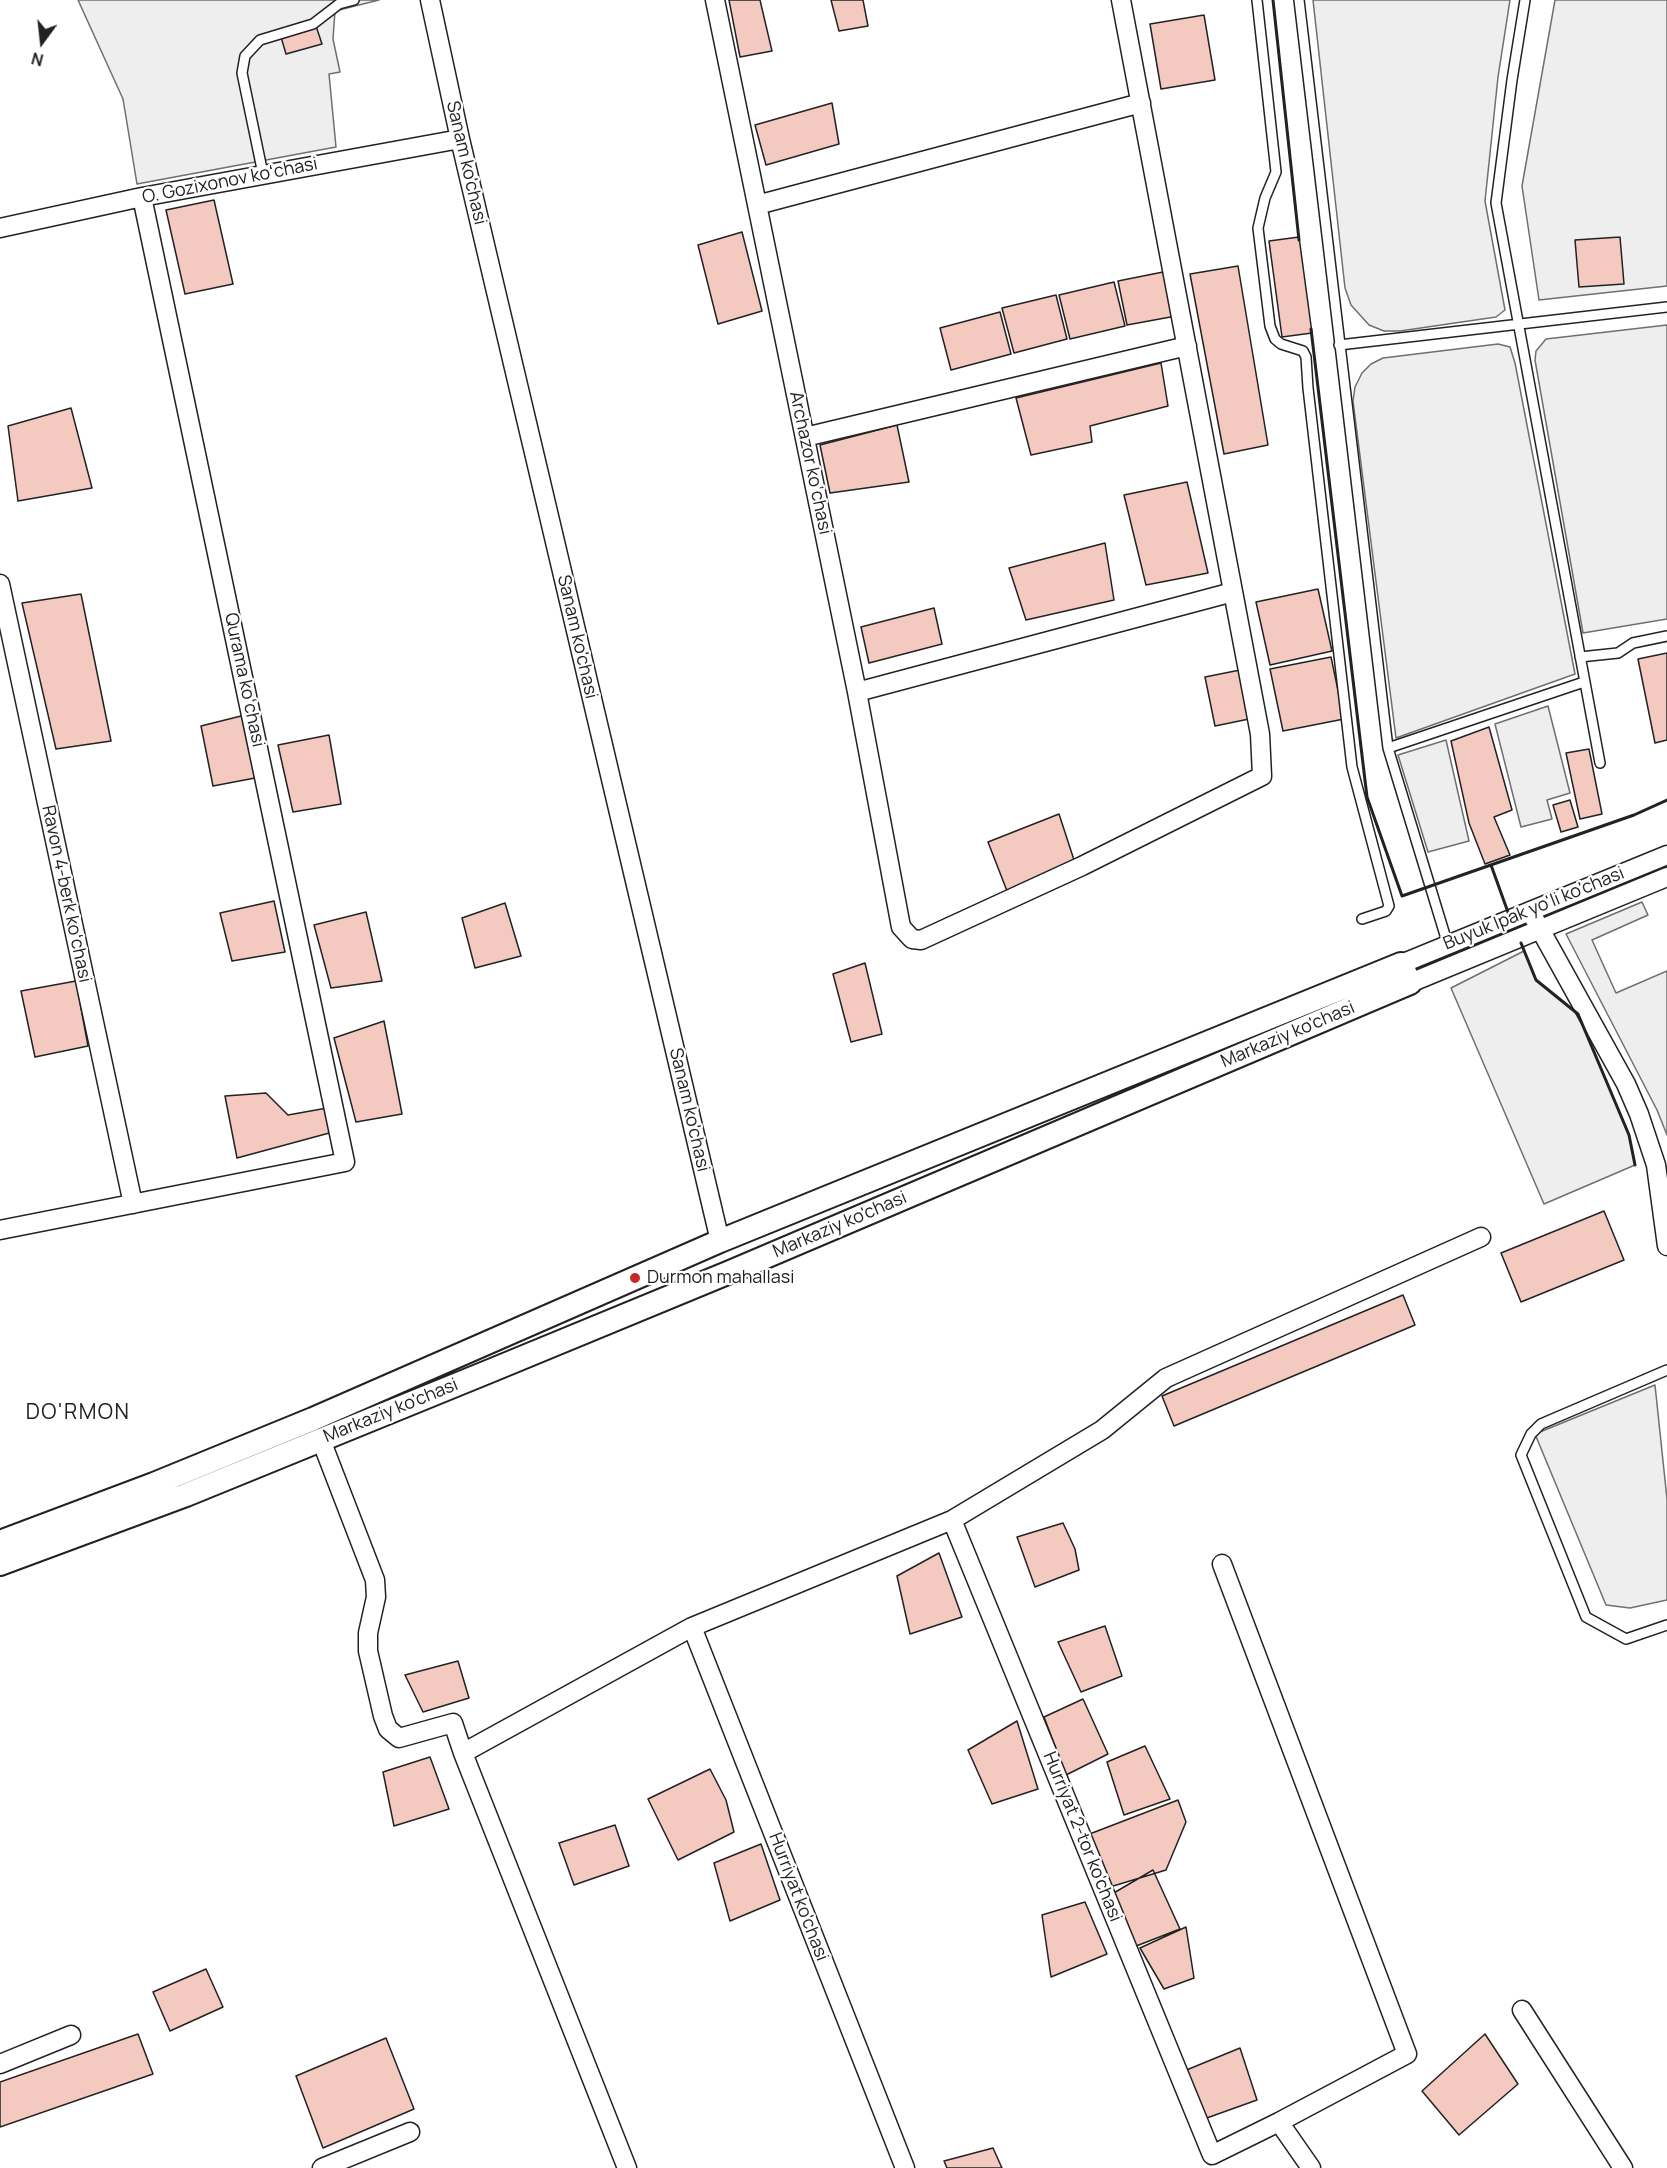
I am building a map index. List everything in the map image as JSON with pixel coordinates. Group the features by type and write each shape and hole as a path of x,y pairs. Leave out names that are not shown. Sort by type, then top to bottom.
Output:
{"street":[{"name":"Sanam ko'chasi","path":"430,0 460,139 720,1241 730,1272"},
{"name":"Archazor ko‘chasi","path":"715,0 857,692 902,927 912,939 921,940 941,932 1082,866 1262,776 1260,734 1233,592"},
{"path":"857,692 1233,592 1121,0"},
{"path":"757,205 1141,102"},
{"name":"O. Gozixonov koʻchasi","path":"0,228 142,197 460,139"},
{"name":"Qurama koʻchasi","path":"133,1204 345,1162 142,197"},
{"path":"805,437 1186,346"},
{"name":"Ravon 4-berk koʻchasi","path":"0,584 133,1204"},
{"name":"Buyuk Ipak yo'li ko'chasi","path":"1405,974 1448,945 1667,855"},
{"name":"Buyuk Ipak yo'li ko'chasi","path":"1405,974 1539,930 1667,877"},
{"path":"1530,911 1626,1084 1639,1114 1656,1165 1667,1246"},
{"name":"Markaziy ko'chasi","path":"0,1542 112,1500 313,1419 720,1241 941,1151 1405,974"},
{"name":"Markaziy ko'chasi","path":"0,1564 119,1521 730,1272 951,1178 1405,974"},
{"path":"941,1151 951,1178"},
{"path":"0,1230 133,1204"},
{"path":"463,1753 692,1627 952,1520 1102,1430 1166,1378 1481,1238"},
{"path":"313,1419 375,1580 376,1597 368,1633 368,1651 388,1729 399,1738 453,1723 627,2168"},
{"name":"Hurriyat 2-tor ko'chasi","path":"952,1520 1212,2155 1279,2122"},
{"path":"1222,1564 1407,2054 1279,2122 1311,2168"},
{"name":"Hurriyat ko'chasi","path":"692,1627 905,2168"},
{"path":"1522,2010 1623,2168"},
{"path":"0,2064 71,2035"},
{"path":"321,2168 410,2132"}],"lane":[{"path":"263,174 242,73 245,56 260,40 313,24 339,4 354,0"},
{"path":"1257,0 1275,172 1265,198 1258,228 1270,326 1275,339 1281,344 1303,351 1306,357 1352,767 1389,906 1386,911 1362,919"},
{"path":"1299,0 1388,748 1448,945"},
{"path":"1525,0 1496,203 1600,763"},
{"path":"1339,345 1667,307"},
{"path":"1580,657 1618,653 1632,643 1667,636"},
{"path":"1388,748 1584,682"},
{"path":"1667,1370 1541,1424 1531,1434 1521,1455 1586,1617 1626,1639 1667,1625"}],"shaded area":[{"path":"78,0 379,0 335,11 333,39 340,72 329,74 336,147 137,184 123,99"},
{"path":"1313,0 1510,0 1498,77 1485,201 1505,310 1496,317 1400,331 1384,331 1369,325 1351,305 1345,288"},
{"path":"1555,0 1667,0 1667,286 1539,300 1522,186"},
{"path":"1667,325 1667,619 1583,633 1535,360 1536,351 1546,339"},
{"path":"1498,344 1510,347 1515,363 1575,674 1396,738 1353,401 1355,387 1362,373 1371,364 1383,358"},
{"path":"1548,706 1570,793 1547,800 1552,819 1521,827 1495,724"},
{"path":"1446,740 1469,841 1428,852 1398,755"},
{"path":"1642,902 1648,915 1592,940 1616,993 1667,971 1667,1135 1657,1110 1566,934"},
{"path":"1524,951 1536,980 1578,1014 1629,1135 1635,1165 1544,1204 1451,988"},
{"path":"1655,1385 1667,1499 1667,1600 1630,1608 1606,1605 1535,1434"}],"building":[{"path":"729,0 760,0 772,51 740,57"},
{"path":"831,0 863,0 868,26 839,31"},
{"path":"1204,15 1215,80 1161,89 1150,24"},
{"path":"316,26 322,44 286,54 281,37"},
{"path":"832,103 839,144 766,165 755,125"},
{"path":"214,200 233,284 185,294 166,210"},
{"path":"742,232 762,311 718,324 698,245"},
{"path":"1299,237 1312,333 1282,337 1269,241"},
{"path":"1620,237 1624,284 1579,287 1575,240"},
{"path":"1238,266 1268,445 1224,454 1190,274"},
{"path":"1168,271 1176,316 1127,325 1118,281"},
{"path":"1114,282 1125,326 1070,339 1059,295"},
{"path":"1056,295 1067,339 1014,353 1002,308"},
{"path":"1000,312 1011,354 951,370 940,328"},
{"path":"1161,363 1168,406 1090,426 1092,442 1031,455 1016,398"},
{"path":"71,408 92,488 18,501 8,426"},
{"path":"897,425 909,482 830,493 820,445"},
{"path":"1187,482 1208,573 1146,585 1124,495"},
{"path":"1105,543 1114,600 1026,620 1009,568"},
{"path":"1318,589 1332,651 1270,665 1256,602"},
{"path":"81,594 111,741 56,749 22,603"},
{"path":"934,608 942,644 869,663 861,627"},
{"path":"1667,653 1667,740 1655,743 1638,659"},
{"path":"1331,657 1344,719 1283,731 1270,669"},
{"path":"1240,670 1249,719 1215,726 1205,677"},
{"path":"245,715 255,778 213,786 201,726"},
{"path":"1489,727 1512,810 1494,817 1510,855 1485,864 1469,823 1451,741"},
{"path":"329,735 341,804 293,812 278,745"},
{"path":"1589,749 1602,814 1580,819 1566,753"},
{"path":"1570,800 1578,827 1561,832 1553,805"},
{"path":"1059,814 1075,863 1007,891 988,842"},
{"path":"274,901 285,952 232,961 220,913"},
{"path":"505,903 521,956 475,968 462,918"},
{"path":"366,912 382,981 331,988 314,925"},
{"path":"865,963 882,1034 851,1042 833,974"},
{"path":"76,981 88,1046 35,1057 21,991"},
{"path":"384,1021 402,1114 356,1122 334,1038"},
{"path":"266,1093 288,1115 327,1108 333,1132 237,1158 225,1096"},
{"path":"1604,1211 1624,1260 1521,1302 1501,1253"},
{"path":"1403,1295 1415,1325 1174,1426 1162,1396"},
{"path":"1063,1523 1075,1549 1079,1570 1035,1587 1017,1537"},
{"path":"939,1553 962,1617 910,1634 897,1576"},
{"path":"1105,1626 1122,1676 1081,1692 1058,1642"},
{"path":"458,1661 469,1698 423,1712 405,1675"},
{"path":"1083,1699 1108,1754 1066,1775 1044,1717"},
{"path":"1017,1721 1038,1789 992,1804 968,1750"},
{"path":"1145,1746 1170,1799 1124,1815 1107,1762"},
{"path":"430,1757 449,1809 394,1826 383,1772"},
{"path":"710,1769 726,1800 734,1832 678,1860 648,1799"},
{"path":"1178,1800 1186,1822 1166,1870 1110,1887 1087,1835"},
{"path":"615,1825 629,1866 574,1885 559,1843"},
{"path":"761,1844 780,1900 730,1921 714,1863"},
{"path":"1153,1870 1180,1929 1131,1948 1112,1894"},
{"path":"1085,1902 1107,1954 1051,1977 1042,1915"},
{"path":"1186,1927 1194,1978 1164,1989 1140,1948"},
{"path":"206,1969 223,2007 170,2031 153,1992"},
{"path":"138,2034 153,2074 0,2127 0,2082"},
{"path":"1485,2034 1518,2084 1459,2135 1422,2091"},
{"path":"386,2038 414,2109 323,2148 296,2076"},
{"path":"1240,2048 1257,2100 1204,2119 1184,2071"},
{"path":"993,2148 1002,2168 947,2168 944,2161"}],"wall":[{"path":"1273,0 1299,240"},
{"path":"1311,329 1367,797 1402,896 1634,815 1667,800"},
{"path":"1491,865 1509,915"},
{"path":"1521,943 1536,980 1578,1014 1629,1135 1635,1165"}],"place":[{"name":"Durmon mahallasi","path":"635,1278"}],"district":[{"name":"DO'RMON","path":"78,1413"}]}
